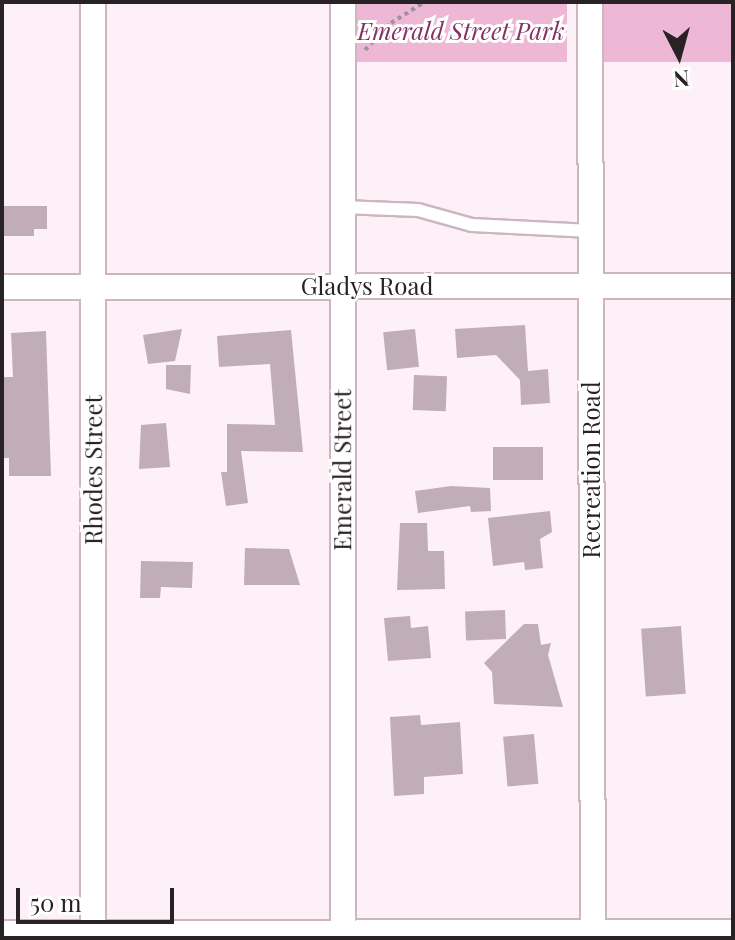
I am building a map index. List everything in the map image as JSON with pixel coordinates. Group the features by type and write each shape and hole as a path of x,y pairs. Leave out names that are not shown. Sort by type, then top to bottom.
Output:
{"street":[{"name":"Rhodes Street","path":"93,2 93,936"},
{"name":"Emerald Street","path":"343,2 343,936"},
{"name":"Recreation Road","path":"590,2 593,936"},
{"name":"Gladys Road","path":"2,287 733,286"},
{"path":"2,933 93,936 593,936 733,932"}],"lane":[{"path":"342,207 418,210 472,225 591,231"}],"path":[{"path":"343,74 391,23 425,2"}],"green space":[{"name":"Emerald Street Park","path":"356,2 567,2 567,62 356,62"},
{"path":"602,2 733,2 733,62 602,62"}],"building":[{"path":"2,206 47,206 47,229 34,229 34,236 2,236"},
{"path":"525,325 528,371 548,369 550,403 521,405 520,380 496,355 457,358 455,329"},
{"path":"182,329 175,361 148,364 143,335"},
{"path":"415,329 419,367 387,370 383,332"},
{"path":"291,330 303,452 241,451 248,503 226,506 221,472 227,472 227,424 275,425 270,364 219,367 217,336"},
{"path":"46,331 51,476 9,476 9,458 2,458 2,377 13,377 11,333"},
{"path":"166,365 191,365 190,394 166,389"},
{"path":"414,375 447,376 446,411 413,410"},
{"path":"166,423 170,467 139,469 141,425"},
{"path":"493,447 543,447 543,480 493,480"},
{"path":"451,486 490,488 491,511 471,512 470,506 418,513 415,491"},
{"path":"550,511 552,532 540,539 543,568 525,570 524,562 493,566 488,518"},
{"path":"400,523 427,523 428,551 444,551 445,589 397,590"},
{"path":"245,548 289,549 300,585 244,585"},
{"path":"141,561 193,562 192,588 161,587 160,598 140,598"},
{"path":"505,610 506,639 466,640 465,611"},
{"path":"410,616 411,628 428,626 431,658 388,661 384,618"},
{"path":"524,624 538,624 541,645 551,643 548,655 563,707 494,704 492,672 484,663"},
{"path":"681,626 686,694 646,697 641,629"},
{"path":"420,715 421,725 460,722 463,774 424,777 424,794 394,796 390,717"},
{"path":"534,734 538,784 507,787 503,737"}]}
